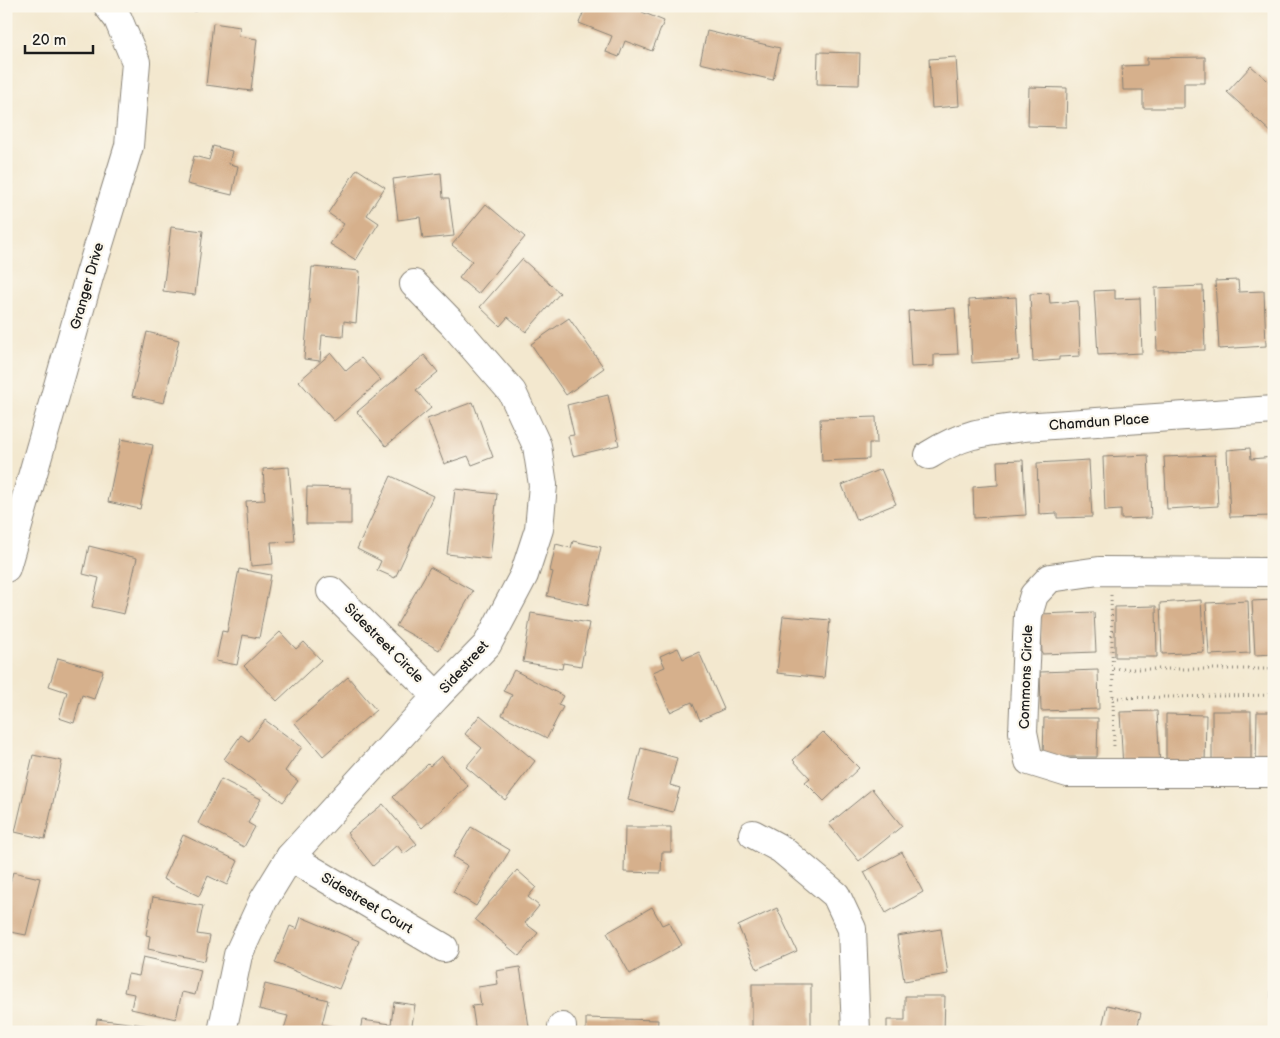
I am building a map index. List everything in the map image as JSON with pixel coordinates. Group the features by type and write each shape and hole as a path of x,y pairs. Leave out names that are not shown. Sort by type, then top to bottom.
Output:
{"street":[{"name":"Granger Drive","path":"6,568 89,277 129,146 136,62 118,19 108,6"},
{"name":"Sidestreet","path":"222,1032 238,955 263,901 290,857 437,696 487,645 524,575 539,529 543,485 537,446 512,392 478,351 414,284"},
{"name":"Chamdun Place","path":"929,455 955,440 984,432 1033,426 1274,410"},
{"name":"Commons Circle","path":"1274,572 1099,570 1050,578 1034,595 1028,615 1023,722 1023,732 1029,761 1068,773 1274,773"},
{"name":"Sidestreet Circle","path":"330,591 437,696"},
{"path":"753,834 781,849 836,895 852,928 856,1032"},
{"name":"Sidestreet Court","path":"290,857 444,948"}],"path":[{"path":"1111,587 1115,773"},
{"path":"1113,669 1274,669"},
{"path":"1113,698 1274,696"}],"building":[{"path":"192,6 206,6 195,12"},
{"path":"586,6 645,6 642,12 664,21 652,51 625,41 619,57 606,52 612,36 579,23"},
{"path":"213,23 240,27 239,36 257,39 251,91 206,85"},
{"path":"707,31 780,48 773,80 700,63"},
{"path":"818,52 860,53 859,85 817,84"},
{"path":"956,57 959,106 932,108 929,59"},
{"path":"1205,57 1205,83 1184,83 1184,108 1143,108 1143,90 1123,90 1122,66 1147,65 1147,58"},
{"path":"1251,66 1274,86 1274,135 1227,92"},
{"path":"1029,87 1067,88 1066,127 1028,126"},
{"path":"213,146 232,151 229,164 238,166 232,195 187,184 194,156 209,160"},
{"path":"357,169 385,187 367,215 379,223 356,260 330,244 344,224 328,213"},
{"path":"441,173 443,198 449,198 454,236 423,239 420,217 398,220 393,179"},
{"path":"6,182 10,182 7,207 6,207"},
{"path":"486,204 525,237 478,294 459,278 472,261 452,245"},
{"path":"171,227 203,231 195,295 163,291"},
{"path":"522,259 560,293 526,332 508,317 500,326 480,307"},
{"path":"312,267 360,271 356,323 344,321 343,337 322,335 320,361 304,359"},
{"path":"1238,280 1239,292 1264,291 1266,346 1219,349 1215,281"},
{"path":"1203,286 1205,350 1157,351 1155,288"},
{"path":"1115,290 1115,299 1140,298 1142,353 1098,355 1094,291"},
{"path":"1049,293 1050,303 1078,301 1080,356 1059,357 1059,360 1033,362 1030,294"},
{"path":"1016,297 1019,360 972,363 969,300"},
{"path":"955,308 958,354 934,355 934,366 911,367 908,311"},
{"path":"569,318 604,368 566,395 531,344"},
{"path":"147,332 179,340 164,403 132,396"},
{"path":"331,353 346,371 361,358 381,380 334,421 299,381"},
{"path":"424,355 438,372 416,390 431,408 386,446 357,412"},
{"path":"608,395 619,445 573,456 568,436 574,435 567,405"},
{"path":"473,402 493,457 472,465 468,456 444,464 427,419"},
{"path":"876,417 877,443 869,443 869,459 822,461 820,419"},
{"path":"121,439 153,445 140,509 108,502"},
{"path":"1250,448 1251,459 1274,457 1274,516 1230,517 1227,450"},
{"path":"1148,455 1151,518 1121,519 1121,510 1105,511 1103,457"},
{"path":"1215,455 1218,506 1167,509 1164,457"},
{"path":"1023,460 1026,515 974,518 973,487 998,485 997,461"},
{"path":"1089,460 1092,517 1057,518 1057,513 1039,514 1037,463"},
{"path":"289,467 295,541 271,542 273,564 251,566 246,501 265,500 263,469"},
{"path":"881,469 896,504 856,520 842,485"},
{"path":"391,476 433,496 395,578 377,570 381,561 357,549"},
{"path":"307,487 351,488 351,524 306,524"},
{"path":"455,489 497,494 490,559 447,554"},
{"path":"573,541 601,547 588,605 547,596 553,572 550,571 556,544 571,548"},
{"path":"89,546 137,558 124,614 92,607 99,578 83,574"},
{"path":"430,567 473,591 439,650 396,626"},
{"path":"239,569 271,575 259,638 243,635 237,665 216,661 222,631 227,632"},
{"path":"1201,600 1204,652 1162,654 1160,603"},
{"path":"1274,600 1274,654 1255,655 1252,601"},
{"path":"1248,601 1250,653 1209,655 1206,603"},
{"path":"1156,606 1157,657 1115,657 1115,607"},
{"path":"1094,612 1096,652 1042,654 1040,614"},
{"path":"531,613 589,623 581,666 563,663 562,669 523,662"},
{"path":"783,616 830,620 824,678 777,673"},
{"path":"280,632 296,649 304,642 321,660 277,701 244,666"},
{"path":"678,648 683,659 699,652 724,709 700,720 692,702 670,712 653,672 665,667 660,656"},
{"path":"58,658 103,671 94,699 82,695 74,723 59,718 67,692 49,686"},
{"path":"514,670 563,696 558,705 563,707 547,738 502,715 512,695 503,691"},
{"path":"1098,670 1099,709 1041,711 1040,672"},
{"path":"348,677 376,710 323,756 295,723"},
{"path":"1157,711 1160,768 1123,769 1120,712"},
{"path":"1212,711 1251,711 1251,764 1212,764"},
{"path":"1257,712 1274,712 1274,764 1256,764"},
{"path":"1166,714 1206,715 1205,764 1166,764"},
{"path":"480,715 535,761 505,800 466,767 482,748 465,734"},
{"path":"1044,718 1098,718 1097,757 1043,757"},
{"path":"265,720 302,747 285,771 298,781 283,802 224,759 241,735 249,741"},
{"path":"823,732 859,768 824,801 805,782 810,778 793,760"},
{"path":"641,748 677,758 670,785 680,788 673,812 628,800"},
{"path":"33,755 62,761 45,839 15,832"},
{"path":"441,756 468,786 422,828 393,797 428,764 430,766"},
{"path":"221,779 261,799 248,823 255,827 244,847 198,823"},
{"path":"872,789 902,826 859,861 829,824"},
{"path":"383,804 417,844 404,854 397,845 373,866 347,833"},
{"path":"471,827 510,850 476,906 453,892 468,866 453,857"},
{"path":"625,827 671,827 671,852 662,852 661,873 624,872"},
{"path":"183,835 238,861 227,885 208,876 199,896 163,879"},
{"path":"902,852 923,892 886,913 864,872"},
{"path":"517,870 536,887 528,897 539,906 525,923 538,933 519,956 475,919"},
{"path":"13,872 40,878 26,935 6,931 6,897"},
{"path":"153,897 203,906 197,934 210,936 205,961 148,949 150,936 146,935"},
{"path":"652,907 662,925 669,922 682,945 630,974 607,933"},
{"path":"777,908 797,951 757,969 738,926"},
{"path":"301,917 359,941 339,989 275,963 290,926 297,929"},
{"path":"941,929 948,974 904,981 897,936"},
{"path":"143,957 201,970 195,995 182,992 176,1019 131,1009 134,994 124,992 128,974 139,976"},
{"path":"1272,961 1274,961 1274,998 1271,998"},
{"path":"520,967 529,1027 500,1032 476,1032 472,1006 481,1005 478,987 498,984 496,971"},
{"path":"265,984 328,1000 322,1024 339,1028 338,1032 283,1032 288,1016 259,1009"},
{"path":"752,984 811,984 811,1032 752,1032"},
{"path":"905,996 945,996 944,1032 887,1032 887,1020 905,1020"},
{"path":"394,1002 415,1005 411,1032 360,1032 362,1020 391,1024"},
{"path":"1107,1005 1141,1013 1136,1032 1101,1032"},
{"path":"586,1018 658,1020 657,1032 586,1032"},
{"path":"97,1019 152,1026 152,1032 95,1032"}]}
